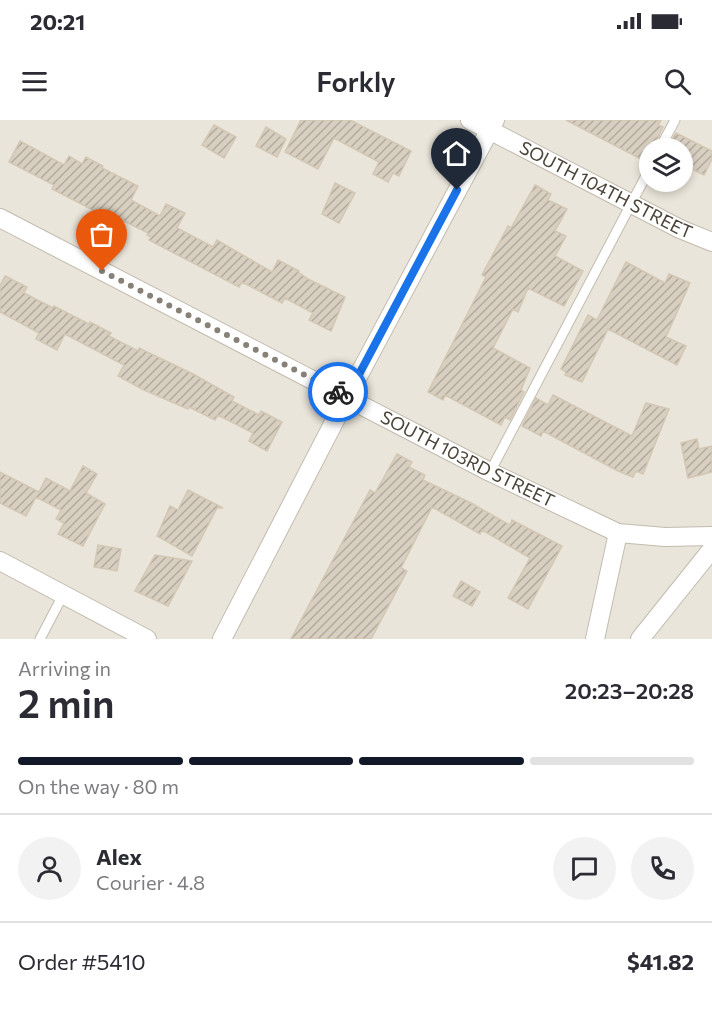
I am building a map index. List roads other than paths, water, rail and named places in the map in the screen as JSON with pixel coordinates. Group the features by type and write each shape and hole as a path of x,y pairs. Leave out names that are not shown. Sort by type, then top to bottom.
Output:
{"street":[{"name":"SOUTH 104TH STREET","path":"470,120 492,125 680,230 712,242"},
{"path":"222,639 347,397 492,125"},
{"name":"SOUTH 103RD STREET","path":"0,218 490,472 618,533 665,537 712,536"},
{"path":"595,639 618,533"},
{"path":"640,639 712,549"},
{"path":"0,561 147,639"}],"lane":[{"path":"665,138 675,120"},
{"path":"490,472 639,188"},
{"path":"40,639 63,595"}]}
